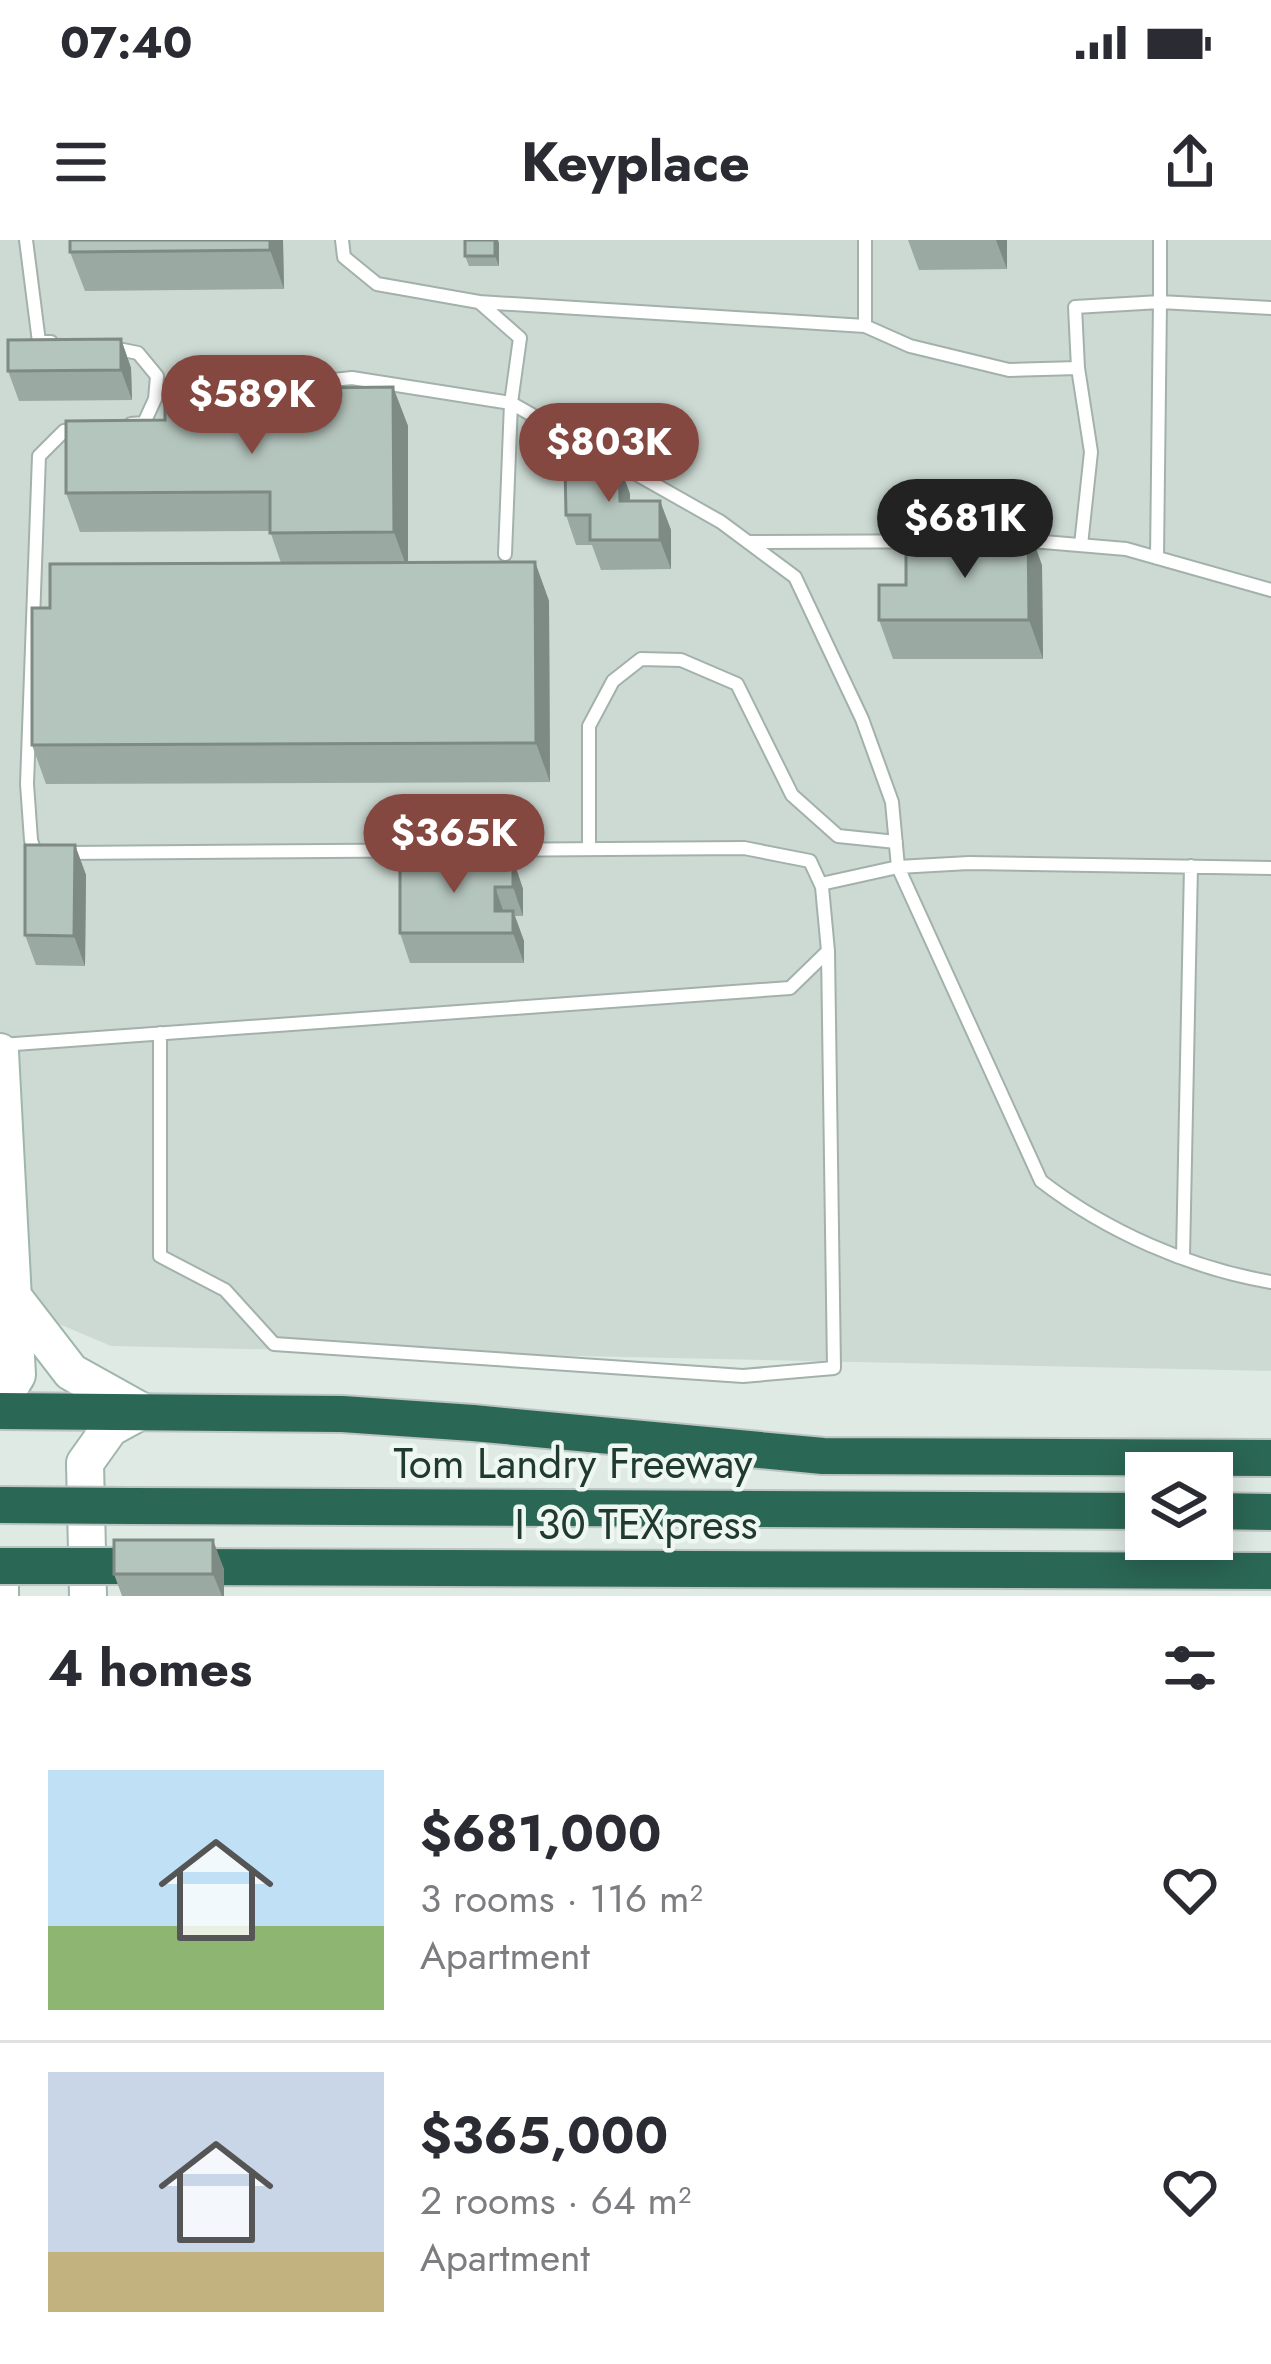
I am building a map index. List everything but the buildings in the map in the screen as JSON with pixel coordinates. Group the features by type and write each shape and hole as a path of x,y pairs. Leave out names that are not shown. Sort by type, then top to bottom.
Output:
{"highway":[{"path":"0,1407 342,1414 823,1456 1266,1458"},
{"name":"Tom Landry Freeway","path":"0,1505 1125,1511"},
{"path":"1233,1511 1271,1512"},
{"name":"I 30 TEXpress","path":"0,1566 1271,1571"}],"main road":[{"path":"0,1049 17,1375 0,1407"},
{"path":"14,1298 71,1372 141,1411"},
{"path":"88,1596 85,1463 110,1428 141,1411"},
{"path":"0,1587 0,1596"}],"lane":[{"path":"26,240 39,342 57,342"},
{"path":"342,240 344,257 377,284 479,302 865,326 910,346 1009,370 1078,368"},
{"path":"865,240 865,326"},
{"path":"1157,559 1160,240"},
{"path":"479,302 520,338 511,403 505,554"},
{"path":"1081,545 1091,452 1078,368 1076,308 1160,302 1271,308"},
{"path":"93,344 138,353 157,376 155,400 144,423 108,426"},
{"path":"220,392 352,378 511,403 722,522 795,577 862,719 892,802 898,867 1041,1180 1071,1204 1140,1240 1230,1275 1271,1282"},
{"path":"155,400 177,397"},
{"path":"86,429 64,431 39,456 27,784 35,853 744,848 810,860 821,884 828,950 834,1368 743,1376 274,1344 225,1290 160,1256 160,1033"},
{"path":"748,542 1024,540 1126,549 1271,590"},
{"path":"589,849 589,726 613,681 641,659 681,660 737,684 792,795 838,836 896,842"},
{"path":"821,884 898,867 969,863 1271,868"},
{"path":"1183,1257 1191,866"},
{"path":"0,1049 160,1033 790,988 828,950"}],"shaded area":[{"path":"0,240 1271,240 1271,1371 111,1346 0,1299"}]}
